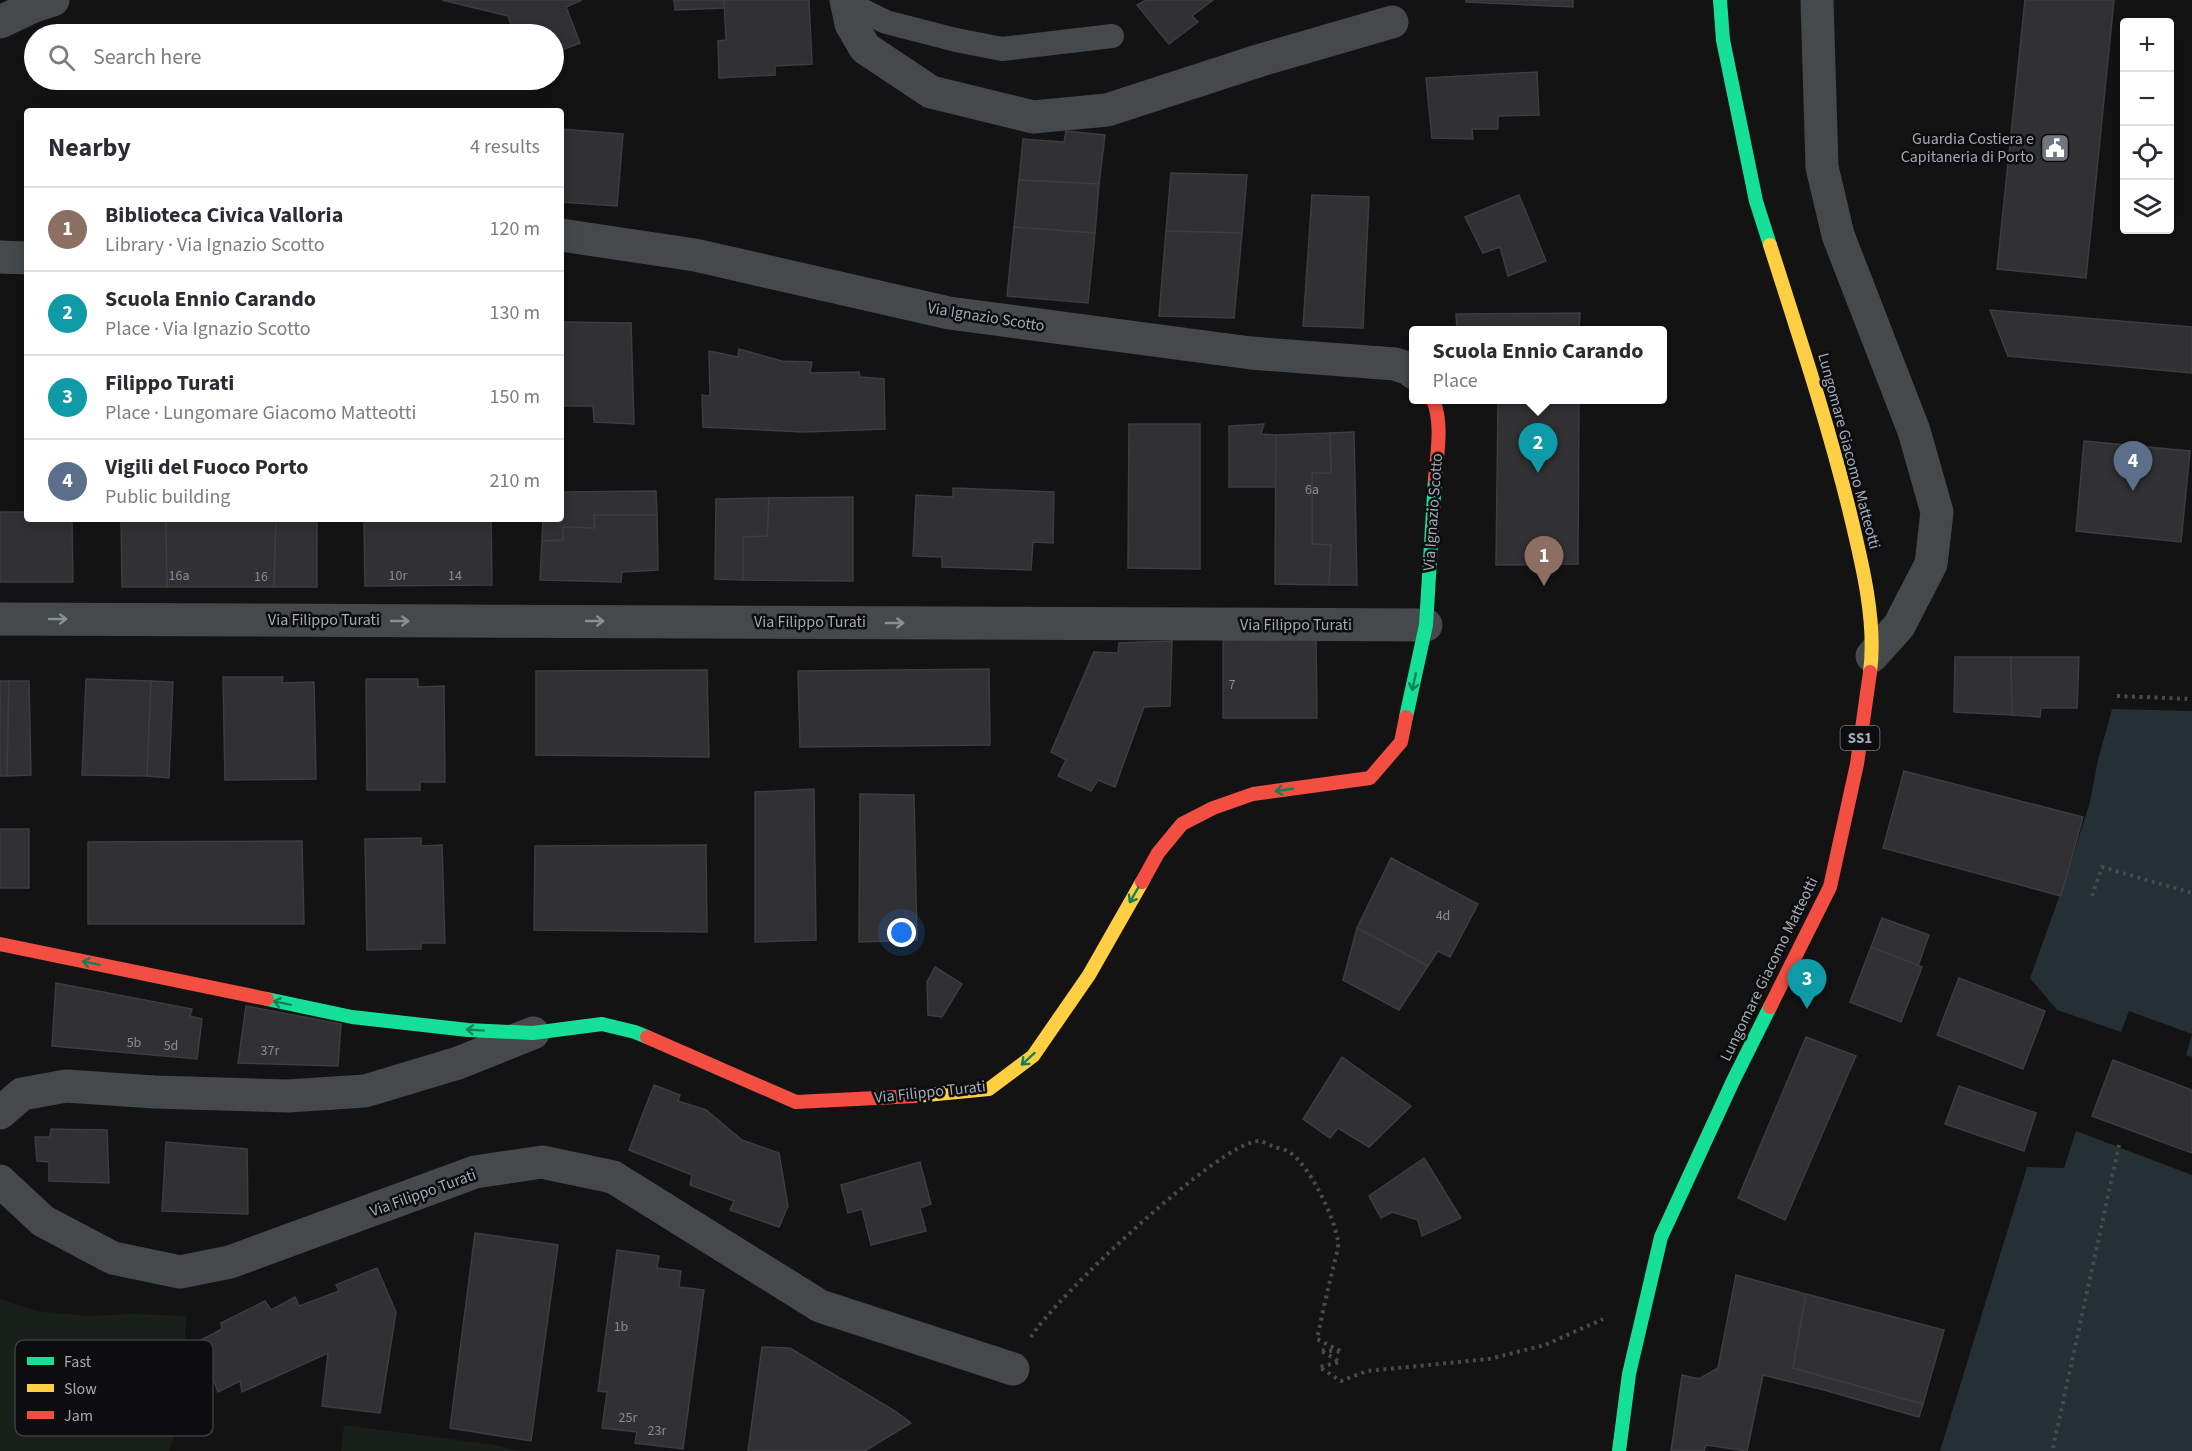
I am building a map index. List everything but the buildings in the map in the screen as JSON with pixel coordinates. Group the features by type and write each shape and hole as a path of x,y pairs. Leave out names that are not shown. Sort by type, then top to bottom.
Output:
{"street":[{"path":"0,22 33,6 53,0"},
{"name":"Lungomare Giacomo Matteotti","path":"1619,1451 1629,1374 1661,1237 1733,1080 1830,887 1857,764 1872,656 1865,573 1833,445 1756,201 1723,40 1720,0"},
{"path":"1817,0 1822,167 1838,235 1914,431 1937,512 1931,564 1899,626 1872,656"},
{"path":"846,2 851,24 866,48 931,92 1033,117 1107,110 1261,60 1392,22"},
{"name":"Via Ignazio Scotto","path":"564,235 694,255 950,313 1251,353 1395,364 1409,369"},
{"path":"0,257 24,258"},
{"name":"Via Ignazio Scotto","path":"1426,625 1438,430 1435,404"},
{"name":"Via Filippo Turati","path":"0,619 1426,625 1401,742 1370,778 1253,794 1213,808 1182,824 1158,853 1089,975 1033,1056 989,1089 892,1098 796,1102 635,1032 602,1024 533,1033 468,1030 352,1017 0,944"},
{"name":"Via Filippo Turati","path":"0,1113 22,1094 66,1086 153,1092 288,1096 365,1091 458,1063 533,1033"},
{"name":"Via Filippo Turati","path":"0,1181 43,1221 113,1258 180,1272 230,1262 475,1173 542,1162 613,1177 820,1306 1013,1369"}],"lane":[{"path":"846,2 886,22 1002,49 1112,36"}],"path":[{"path":"2117,696 2192,699"},
{"path":"2092,896 2102,867 2192,893"},
{"path":"1013,1369 1037,1326 1133,1230 1190,1181 1232,1150 1259,1141 1290,1153 1306,1170 1321,1194 1329,1216 1338,1243 1317,1340 1342,1352 1320,1350 1340,1362 1319,1367 1341,1380 1367,1371 1489,1359 1545,1345 1605,1318"},
{"path":"2053,1448 2119,1145"}],"shaded area":[{"path":"2112,709 2192,711 2192,1034 2129,1011 2121,1032 2057,1010 2030,978 2066,878 2090,802 2098,760"},
{"path":"2192,1034 2192,1057 2186,1055"},
{"path":"2076,1131 2192,1175 2192,1451 1940,1451 2027,1167 2064,1168"},
{"path":"0,1299 36,1311 88,1316 133,1314 186,1316 185,1340 15,1340 15,1436 174,1436 169,1451 0,1451"},
{"path":"344,1425 495,1445 519,1451 341,1451"}],"traffic: fast":[{"path":"1720,0 1723,40 1756,201 1770,245"},
{"path":"1406,717 1426,625 1435,479"},
{"path":"267,999 352,1017 468,1030 533,1033 602,1024 647,1037"},
{"path":"1619,1451 1629,1374 1661,1237 1770,1007"}],"traffic: slow":[{"path":"1770,245 1822,410 1854,528 1870,611 1872,652 1870,672"},
{"path":"916,1096 989,1089 1033,1056 1089,975 1142,882"}],"traffic: jam":[{"path":"1434,404 1439,429 1435,479"},
{"path":"1770,1007 1830,887 1857,764 1870,672"},
{"path":"1142,882 1158,853 1182,824 1213,808 1253,794 1370,778 1401,742 1406,717"},
{"path":"0,944 267,999"},
{"path":"647,1037 796,1102 916,1096"}],"place":[{"name":"Guardia Costiera e Capitaneria di Porto","path":"2055,148"},
{"name":"Scuola Ennio Carando","path":"1538,473"},
{"name":"Vigili del Fuoco Porto","path":"2133,491"},
{"name":"Biblioteca Civica Valloria","path":"1544,586"},
{"name":"Filippo Turati","path":"1807,1009"}]}
